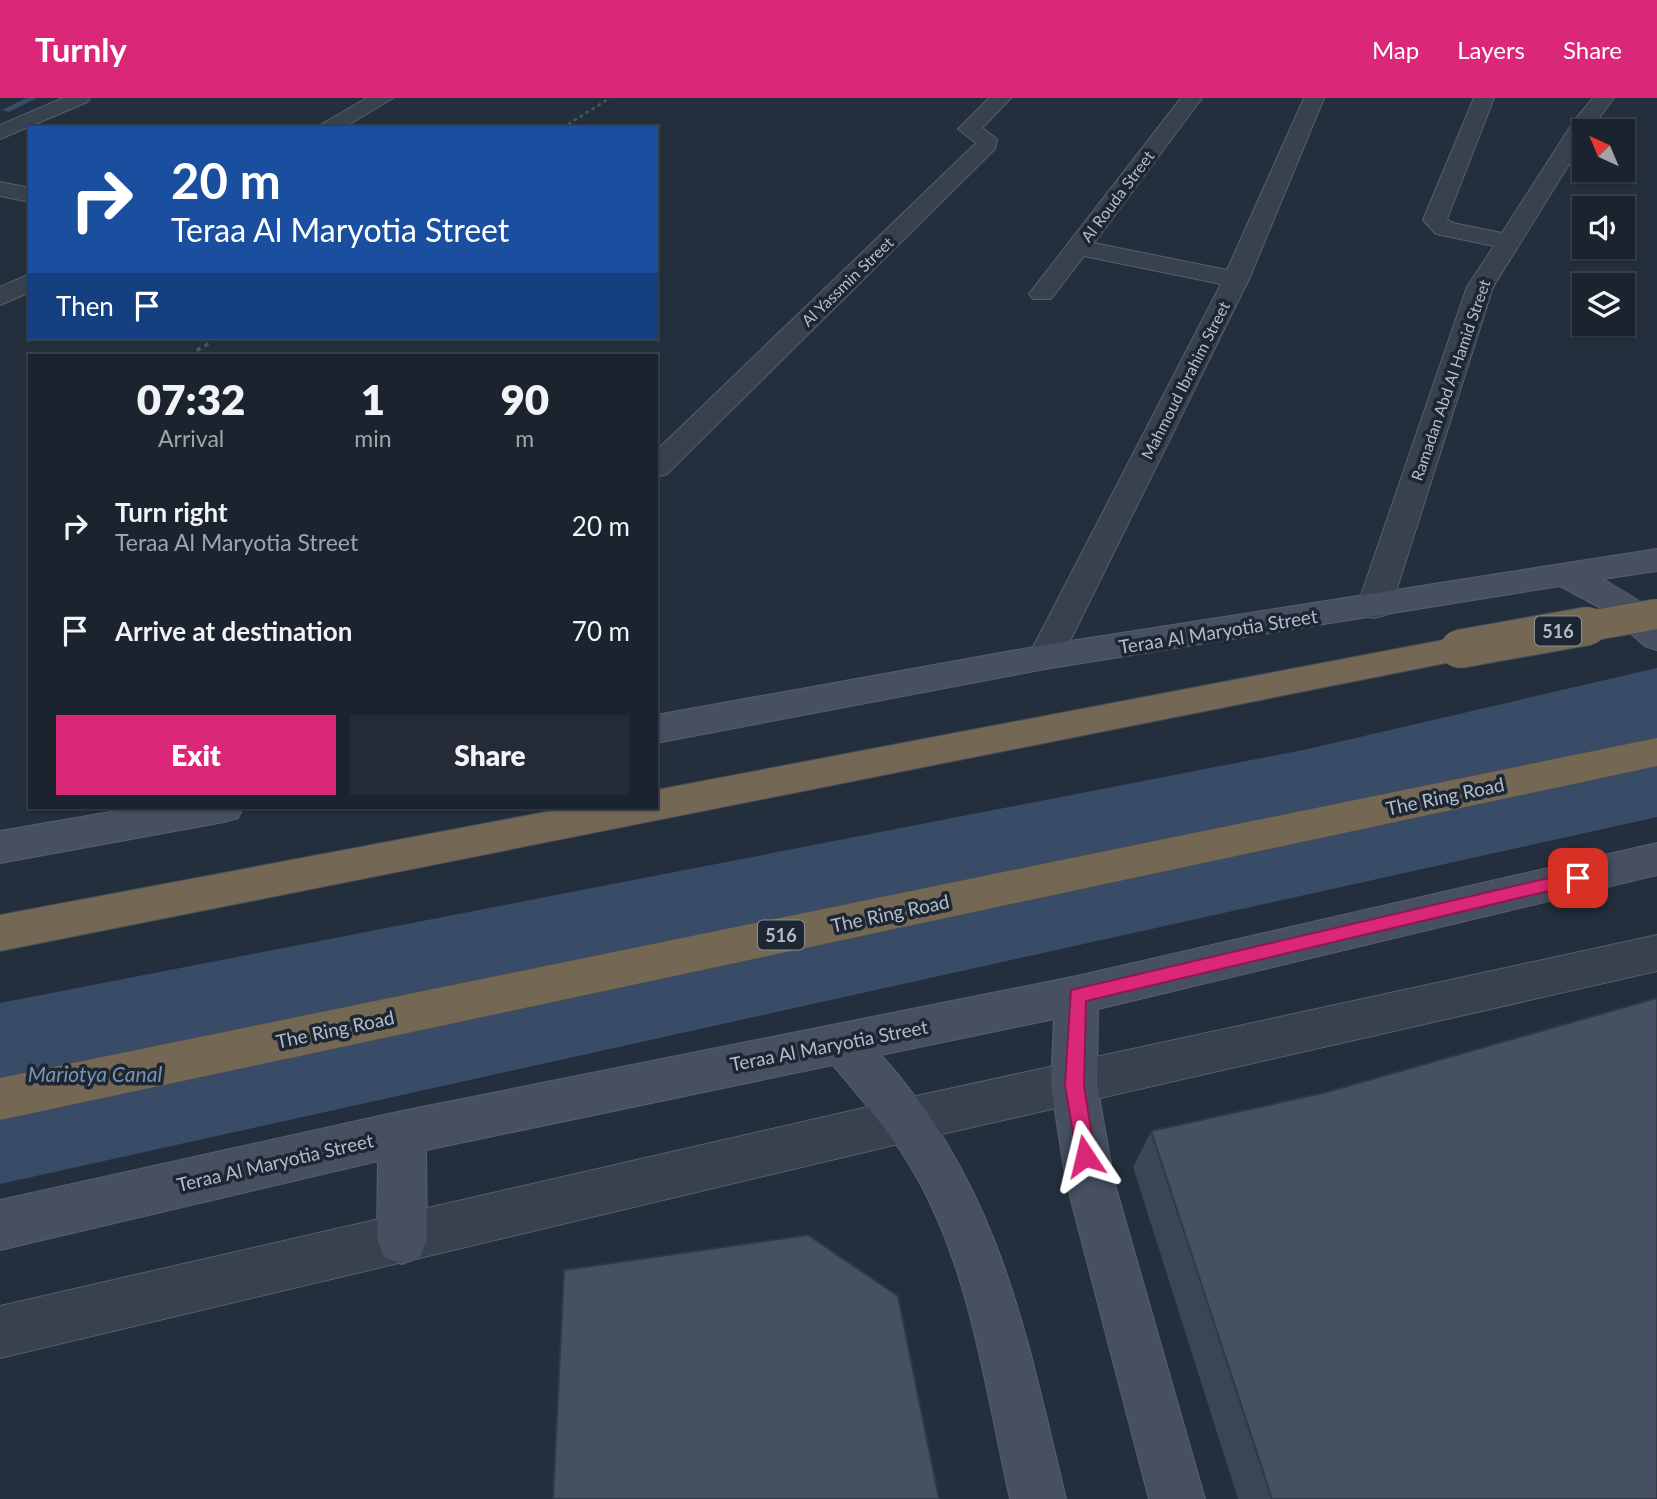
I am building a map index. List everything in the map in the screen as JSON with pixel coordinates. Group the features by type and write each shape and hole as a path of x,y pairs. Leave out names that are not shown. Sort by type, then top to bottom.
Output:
{"highway":[{"name":"516","path":"658,806 1459,649 1657,614"},
{"name":"The Ring Road","path":"0,1099 1657,752"},
{"path":"0,933 640,809"}],"main road":[{"name":"Teraa Al Maryotia Street","path":"658,729 1045,657 1374,607 1657,560"},
{"path":"1560,574 1616,600 1633,611 1657,638"},
{"path":"0,847 213,809"},
{"name":"Teraa Al Maryotia Street","path":"0,1225 402,1133 1077,995 1657,859"},
{"path":"1077,995 1074,1085 1090,1181 1177,1499"},
{"path":"841,1042 907,1120 962,1220 983,1278 1038,1499"},
{"path":"402,1133 402,1239"}],"street":[{"path":"0,133 80,98"},
{"path":"330,126 383,98"},
{"name":"Al Yassmin Street","path":"658,466 987,144 986,139 969,130 1002,98"},
{"name":"Al Rouda Street","path":"1042,294 1192,98"},
{"name":"Mahmoud Ibrahim Street","path":"1045,657 1236,279 1314,98"},
{"path":"1484,98 1435,220 1445,229 1508,242"},
{"name":"Ramadan Abd Al Hamid Street","path":"1374,607 1480,287 1585,121 1604,98"},
{"path":"0,189 28,195"},
{"path":"1077,247 1236,279"},
{"path":"0,297 28,283"},
{"path":"0,1332 907,1120 1074,1085 1657,953"}],"path":[{"path":"565,126 610,98"},
{"path":"191,354 215,340"}],"water":[{"name":"Mariotya Canal","path":"1657,668 1657,817 0,1184 0,1003 1308,749"}],"building":[{"path":"1657,998 1657,1499 1272,1499 1151,1131 1327,1092"},
{"path":"808,1235 898,1296 939,1499 553,1499 564,1270"}],"waterway":[{"path":"6,110 33,98"}],"route":[{"path":"1085,1156 1074,1085 1077,995 1578,878"}]}
